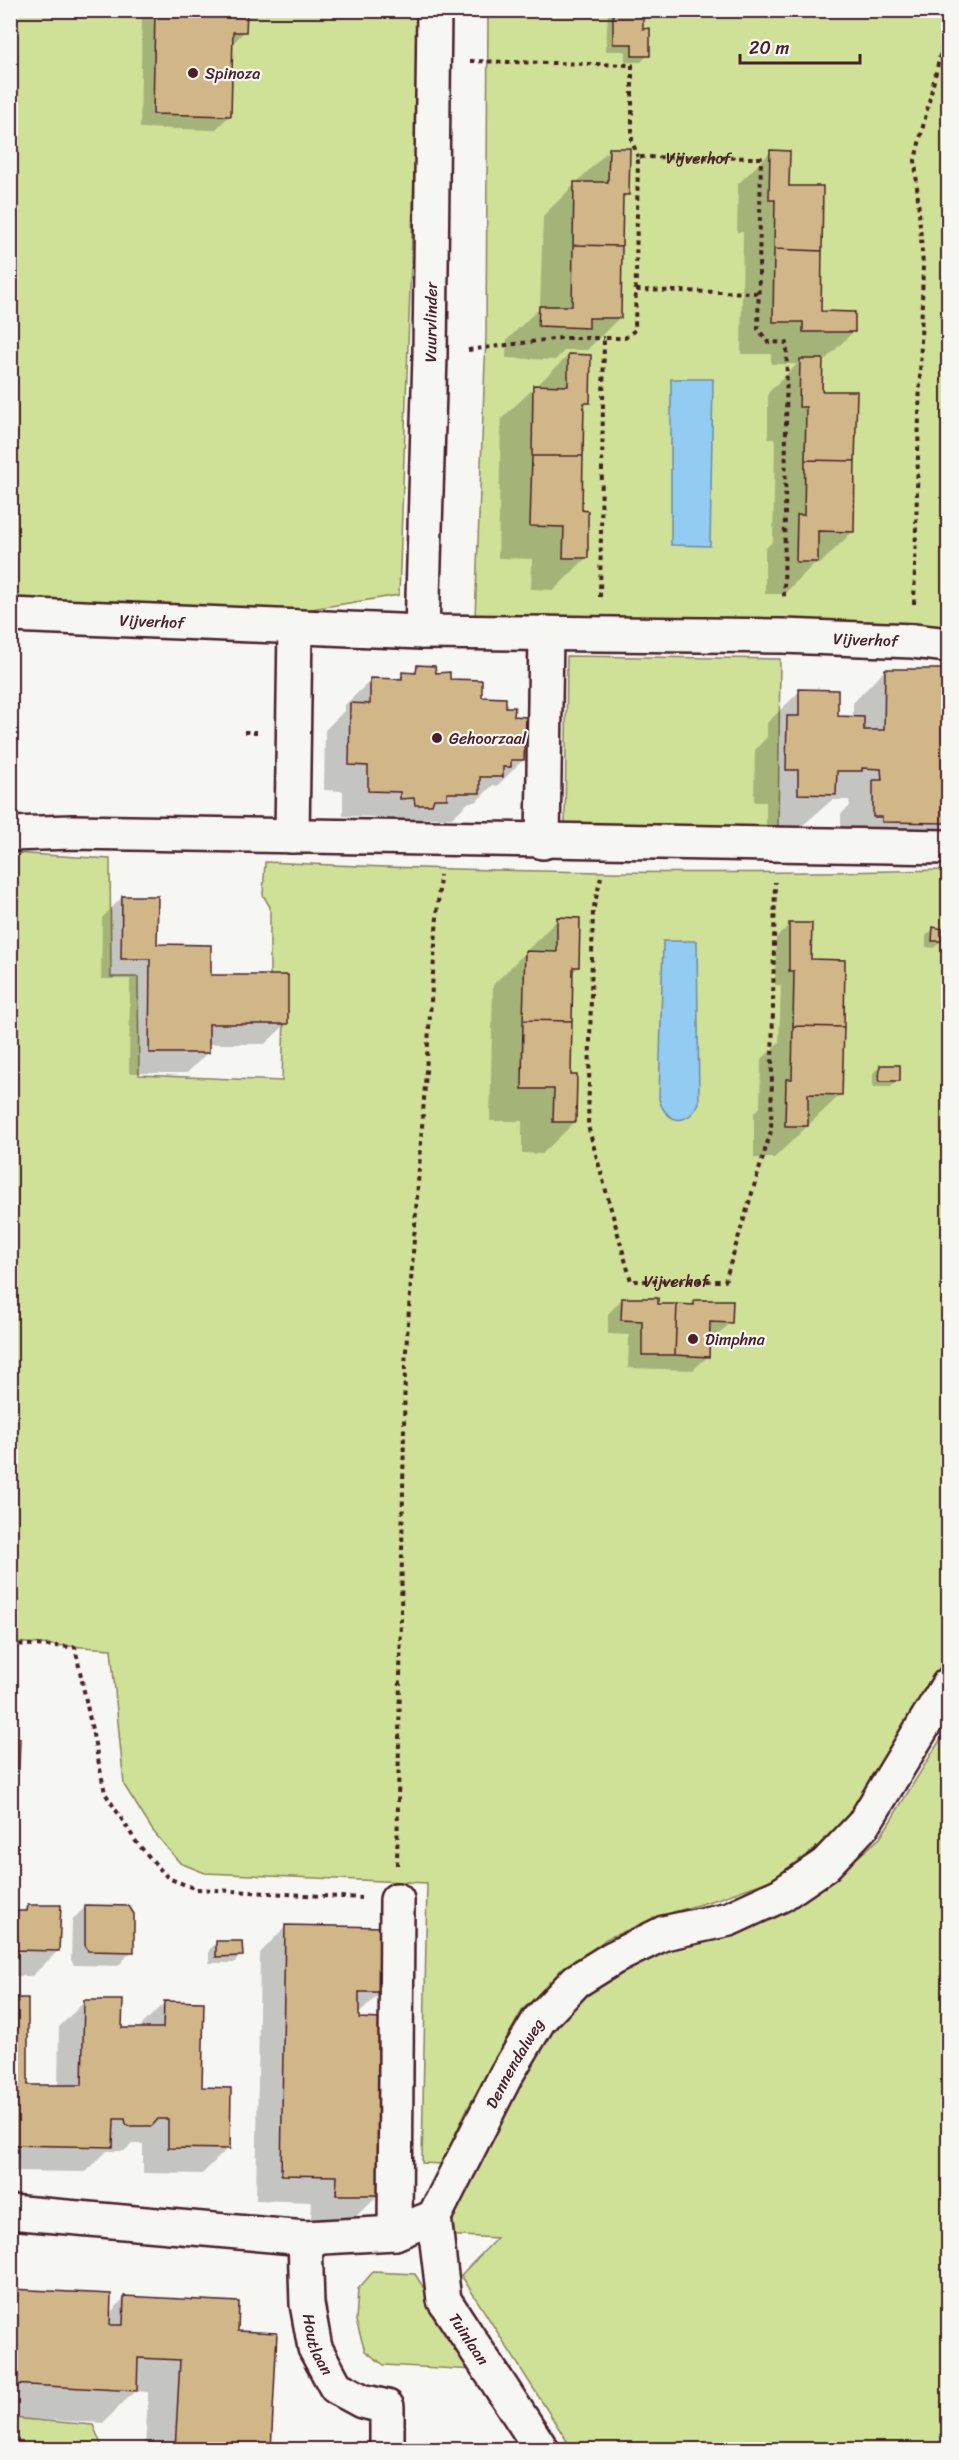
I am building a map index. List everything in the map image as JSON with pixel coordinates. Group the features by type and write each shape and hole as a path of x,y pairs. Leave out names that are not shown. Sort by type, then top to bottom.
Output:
{"lane":[{"name":"Vuurvlinder","path":"422,632 430,355 434,10"},
{"name":"Vijverhof","path":"10,615 422,632 783,636 913,640 948,645"},
{"path":"292,836 296,627"},
{"path":"543,842 546,633"},
{"path":"10,834 72,832 543,842 948,847"},
{"name":"Dennendalweg","path":"434,2217 511,2066 539,2020 576,1981 613,1958 664,1933 729,1919 781,1895 825,1865 863,1826 948,1685"},
{"path":"395,2233 397,1900"},
{"path":"10,2212 305,2238 395,2233 434,2217"},
{"name":"Tuinlaan","path":"434,2217 444,2300 542,2450"},
{"name":"Houtlaan","path":"305,2238 307,2304 315,2348 336,2387 362,2401 387,2407 387,2450"}],"path":[{"path":"913,640 923,265 915,160 948,22"},
{"path":"430,355 561,338 625,338 635,330 638,157 632,141 632,64 433,60"},
{"name":"Vijverhof","path":"638,157 761,158 758,329 768,342 788,343 783,636"},
{"path":"636,290 759,293"},
{"path":"600,634 604,339"},
{"path":"10,1644 75,1647 105,1793 137,1843 168,1878 196,1889 397,1900 405,1365 443,840"},
{"name":"Vijverhof","path":"608,843 593,911 588,1126 631,1281 725,1281 771,1131 776,845"}],"green space":[{"path":"10,11 420,11 399,595 274,615 11,599"},
{"path":"488,11 948,11 948,628 877,623 475,618 486,337"},
{"path":"567,656 780,659 778,829 565,827"},
{"path":"11,853 110,859 111,977 138,977 139,1075 282,1081 285,986 270,986 270,907 263,895 265,862 436,869 607,872 948,870 948,1653 850,1817 811,1852 771,1880 667,1914 606,1939 523,2009 465,2113 442,2164 422,2163 427,1883 205,1873 180,1863 153,1831 124,1785 111,1649 11,1642"},
{"path":"948,1727 948,2449 572,2449 461,2275 497,2238 445,2235 479,2158 516,2087 546,2040 580,2001 610,1974 669,1951 731,1935 792,1909 880,1838"},
{"path":"373,2272 415,2274 475,2370 384,2365 365,2351 356,2321 358,2289"},
{"path":"11,2418 93,2425 103,2449 11,2449"}],"water":[{"path":"671,379 713,379 710,546 671,545"},
{"path":"663,941 697,941 699,1103 689,1116 683,1119 672,1118 667,1114 659,1099"}],"building":[{"name":"Spinoza","path":"155,10 247,10 246,32 233,32 231,116 153,114"},
{"path":"613,10 643,10 643,29 650,28 650,56 632,56 632,44 613,44"},
{"path":"609,148 630,148 629,195 623,195 622,246 573,245 574,182 608,182"},
{"path":"770,150 790,151 789,186 823,186 822,251 774,249 775,200 769,200"},
{"path":"573,245 622,246 621,318 589,318 589,328 538,326 539,306 572,306"},
{"path":"774,249 822,251 821,311 855,312 855,332 803,332 803,322 773,322"},
{"path":"568,354 591,355 590,403 584,403 583,456 532,456 533,385 568,386"},
{"path":"800,359 823,359 822,391 857,391 855,461 805,460 806,407 799,407"},
{"path":"532,456 583,456 582,510 588,511 588,558 563,558 564,527 530,526"},
{"path":"805,460 855,461 854,532 818,531 818,562 796,562 797,515 804,515"},
{"name":"Gehoorzaal","path":"417,665 435,666 436,673 450,672 450,679 482,680 482,697 506,698 506,707 515,707 514,716 526,717 524,760 511,760 511,767 503,767 503,777 480,777 480,793 447,793 447,799 434,799 432,805 415,805 414,798 400,799 400,792 368,791 368,766 349,765 350,703 370,704 370,678 402,679 402,672 416,673"},
{"path":"885,669 948,669 948,823 882,822 882,817 873,817 873,780 882,780 881,769 862,768 862,771 837,771 836,795 798,794 798,770 786,770 787,716 799,716 799,689 838,690 838,716 864,717 864,730 884,730"},
{"path":"122,896 158,896 157,944 211,945 211,975 288,975 288,1024 209,1024 209,1053 149,1053 150,959 121,959"},
{"path":"557,917 580,918 579,967 573,967 572,1021 523,1020 525,951 557,952"},
{"path":"789,923 812,923 811,959 845,960 844,1027 793,1026 794,971 789,971"},
{"path":"933,927 943,929 942,941 932,941"},
{"path":"523,1020 572,1021 571,1075 577,1075 576,1122 553,1122 554,1089 522,1089"},
{"path":"793,1026 844,1027 842,1095 808,1094 808,1126 785,1126 786,1079 792,1079"},
{"path":"880,1065 900,1065 900,1081 879,1081"},
{"name":"Dimphna","path":"622,1298 658,1298 658,1304 677,1304 675,1355 642,1355 642,1321 621,1320"},
{"name":"Dimphna","path":"694,1300 733,1300 732,1323 710,1322 709,1357 675,1355 677,1304 694,1305"},
{"path":"10,1737 20,1738 19,1769 10,1769"},
{"path":"28,1905 61,1905 59,1951 10,1950 10,1911 27,1911"},
{"path":"85,1905 129,1906 134,1914 134,1952 88,1951 85,1945"},
{"path":"285,1925 384,1927 383,1992 359,1992 359,2018 382,2019 380,2195 336,2195 337,2176 281,2175"},
{"path":"216,1941 242,1941 243,1956 216,1957"},
{"path":"10,1998 28,1998 28,2085 82,2085 84,2000 123,2000 122,2028 163,2028 164,2001 204,2002 202,2087 231,2088 230,2149 168,2148 168,2119 158,2119 152,2126 129,2126 125,2119 114,2119 113,2147 10,2145"},
{"path":"10,2289 111,2294 110,2325 123,2325 124,2296 239,2302 238,2331 277,2333 271,2450 175,2450 180,2360 138,2358 137,2391 10,2384 12,2333 10,2332"}],"place":[{"name":"Spinoza","path":"193,73"},
{"name":"Gehoorzaal","path":"437,738"},
{"name":"Dimphna","path":"693,1339"}]}
